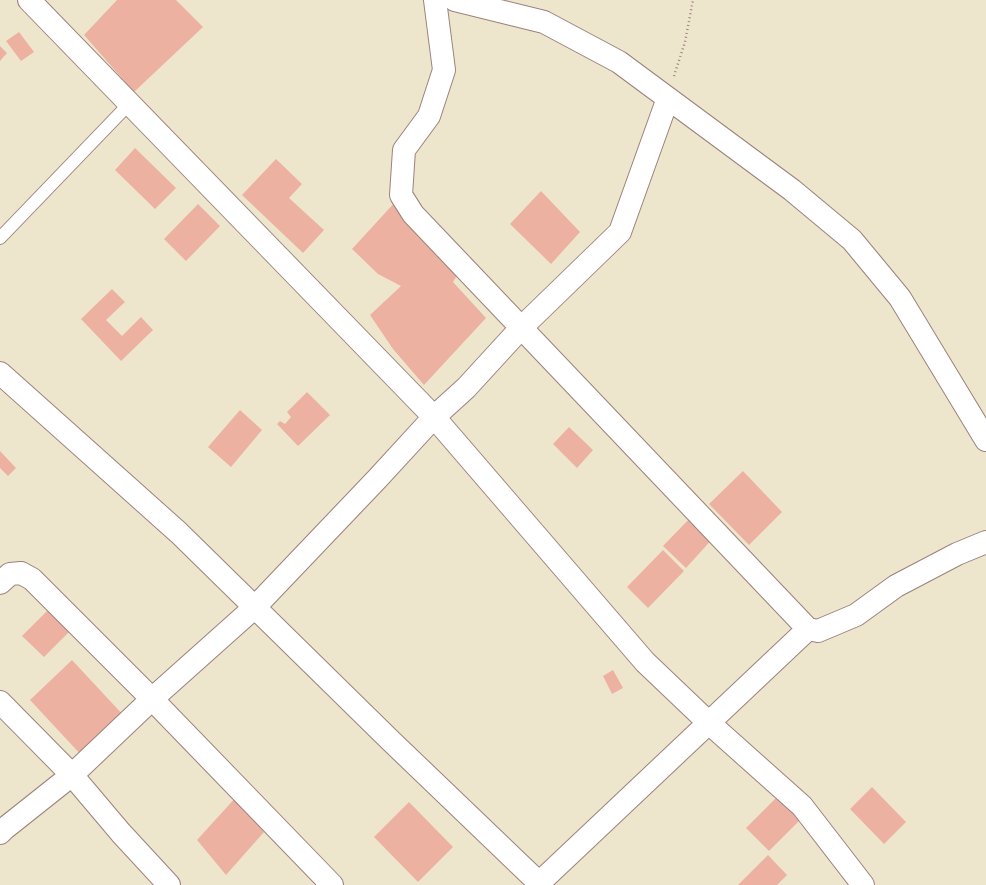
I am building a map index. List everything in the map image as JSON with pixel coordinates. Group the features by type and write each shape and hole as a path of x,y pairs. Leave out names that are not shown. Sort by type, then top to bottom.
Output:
{"street":[{"path":"29,0 434,417 645,662 709,723 802,806 863,885"},
{"path":"435,0 444,70 429,116 404,150 401,194 412,214 808,629 818,631 856,615 896,586 957,554 986,542"},
{"path":"455,0 544,22 619,62 792,190 852,240 900,298 986,440"},
{"path":"0,833 72,774 152,699 255,607 434,417 466,388 521,328 620,232 668,98"},
{"path":"0,373 179,533 391,742 538,884 808,629"},
{"path":"0,583 10,574 16,573 21,573 32,579 152,699 332,885"},
{"path":"0,702 72,774 121,833 169,885"}],"lane":[{"path":"0,238 130,104"}],"path":[{"path":"668,98 685,42 693,0"}],"building":[{"path":"117,0 176,0 203,27 134,92 84,35"},
{"path":"19,32 34,52 21,61 6,41"},
{"path":"0,46 7,53 0,61"},
{"path":"135,148 176,188 155,209 115,170"},
{"path":"276,159 302,184 289,198 324,230 303,253 242,195"},
{"path":"541,191 580,232 551,264 510,224"},
{"path":"396,201 461,269 453,282 486,318 424,385 393,349 370,315 401,286 378,274 352,249"},
{"path":"198,204 220,226 186,261 164,239"},
{"path":"112,289 125,302 106,320 122,336 141,317 153,330 121,361 81,319"},
{"path":"307,392 330,415 298,446 277,424 280,421 285,424 291,417 287,412"},
{"path":"240,410 262,430 231,467 208,447"},
{"path":"569,427 593,450 577,468 553,444"},
{"path":"0,451 16,468 8,476 0,468"},
{"path":"743,471 782,512 749,545 709,504"},
{"path":"693,515 715,536 686,568 663,546"},
{"path":"663,550 684,571 648,608 627,587"},
{"path":"55,603 76,625 44,657 22,636"},
{"path":"72,660 125,717 83,757 30,700"},
{"path":"613,670 623,688 612,694 603,676"},
{"path":"872,787 906,822 884,844 850,809"},
{"path":"237,796 264,832 226,875 197,840"},
{"path":"778,796 801,819 769,851 746,828"},
{"path":"409,802 453,847 418,882 374,837"},
{"path":"768,855 787,875 777,885 738,885"}]}
